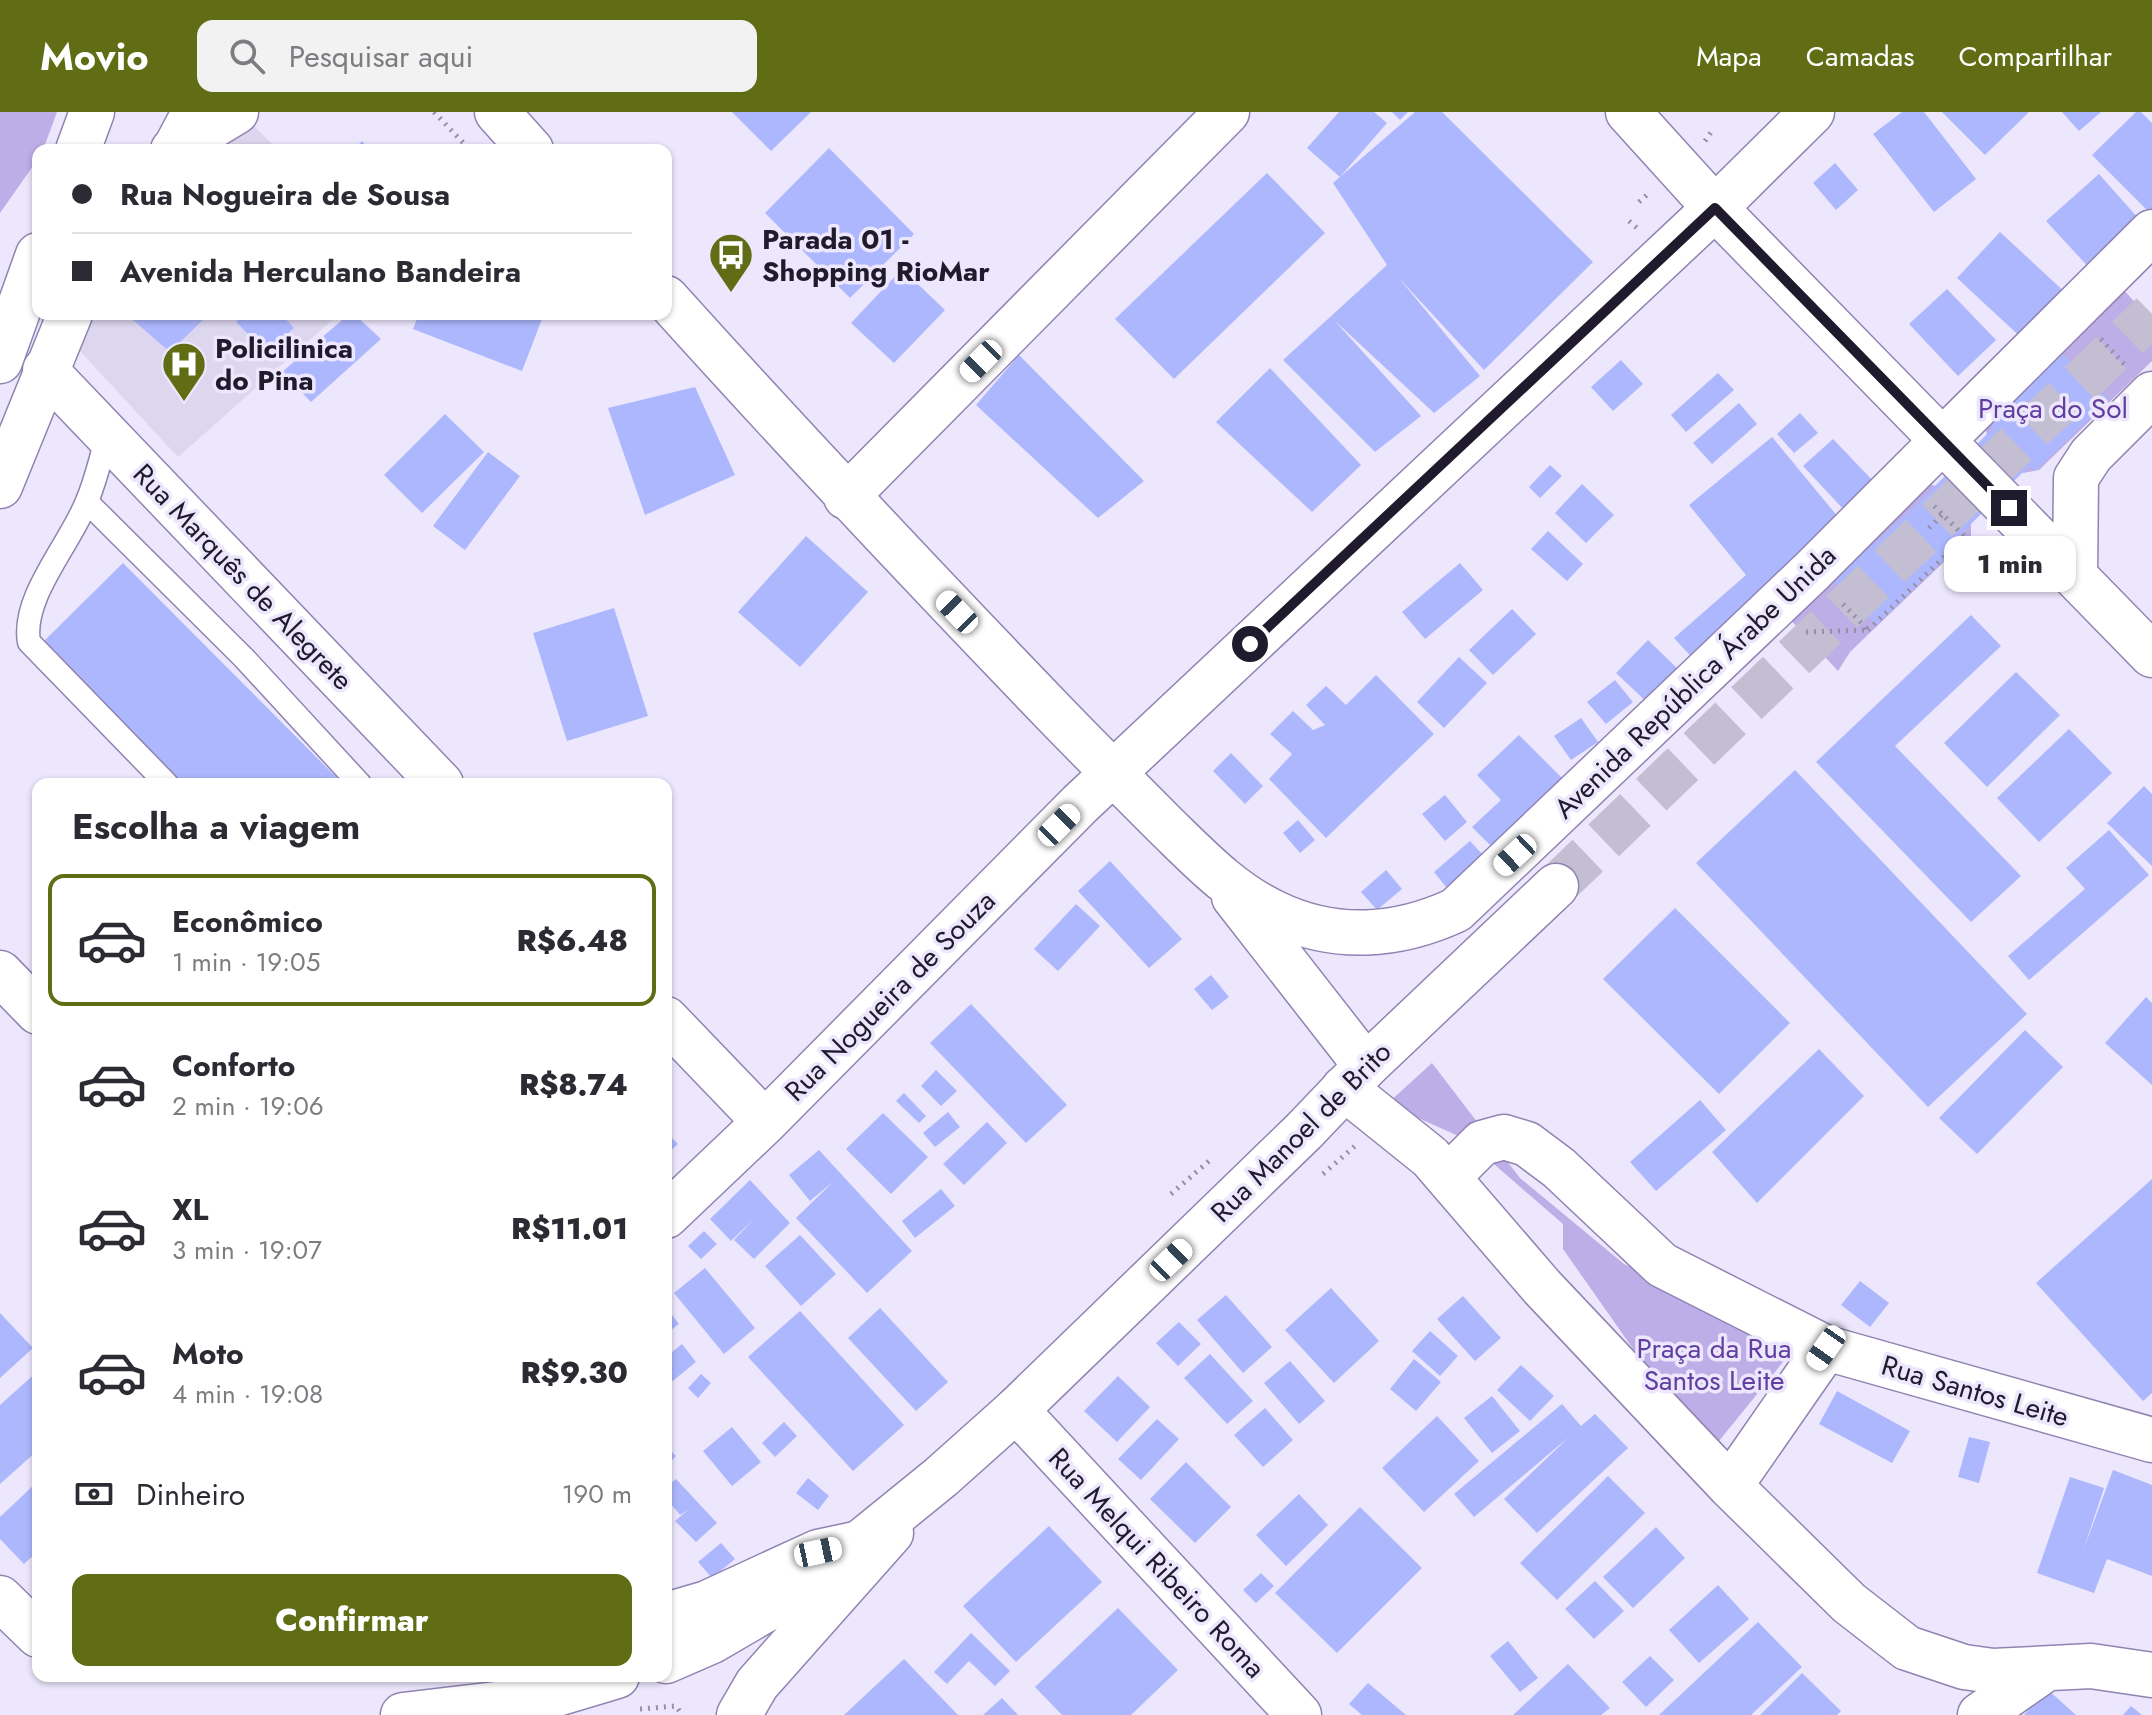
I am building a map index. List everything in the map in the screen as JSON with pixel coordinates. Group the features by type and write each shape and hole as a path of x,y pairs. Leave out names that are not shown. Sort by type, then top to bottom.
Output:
{"street":[{"path":"183,144 236,112"},
{"path":"497,112 526,144"},
{"path":"846,497 1227,112"},
{"path":"1628,112 1715,208 2152,655"},
{"name":"Rua Nogueira de Souza","path":"672,1210 765,1122 1112,773 1715,208 1812,112"},
{"name":"Avenida República Árabe Unida","path":"672,305 846,497 1112,773 1218,876 1277,914 1331,931 1356,934 1409,928 1456,910 1812,571 2152,232"},
{"path":"0,361 32,272"},
{"path":"0,486 67,320"},
{"name":"Rua Marquês de Alegrete","path":"45,370 435,778"},
{"path":"2075,576 2076,478 2142,384"},
{"name":"Avenida República Árabe Unida","path":"1218,876 1355,1077 1448,1177 1542,1287 1730,1486 1849,1603 1907,1648 1964,1667 2043,1671 2091,1666 2152,1675"},
{"name":"Rua Manoel de Brito","path":"672,1659 712,1641 808,1585 941,1477 1016,1410 1355,1077 1556,886"},
{"path":"0,973 32,1006"},
{"path":"672,1025 765,1122"},
{"name":"Rua Santos Leite","path":"1448,1177 1482,1143 1504,1137 1527,1144 1559,1168 1662,1265 1826,1348 2152,1440"},
{"path":"1730,1486 1826,1348"},
{"name":"Rua Melqui Ribeiro Roma","path":"1016,1410 1299,1715"},
{"name":"Rua Manoel de Brito","path":"739,1715 757,1684 941,1477"},
{"path":"672,1613 707,1603 818,1552 860,1543"},
{"path":"0,1598 32,1629"},
{"path":"1980,1715 2043,1671"},
{"path":"403,1715 540,1699 597,1682"}],"lane":[{"path":"164,144 182,112"},
{"path":"107,436 87,502 29,618 29,642 161,778"},
{"path":"87,502 244,658 354,778"}],"path":[{"path":"434,112 464,144"},
{"path":"1705,142 1714,128"},
{"path":"2072,309 2142,384"},
{"path":"1868,630 1965,537 1932,503"},
{"path":"1929,528 1942,515"},
{"path":"1320,1176 1367,1136"}],"shaded area":[{"path":"254,126 272,144 213,144"},
{"name":"Policilinica do Pina","path":"90,320 332,320 178,457 78,349"}],"green space":[{"path":"0,112 57,112 45,144 32,144 32,168 0,213"},
{"name":"Praça do Sol","path":"2121,287 2152,321 2152,361 2039,470 2023,473 1987,435 1985,427 2109,306"},
{"path":"1928,484 1936,486 1971,523 1971,536 1850,652 1838,671 1785,614"},
{"name":"Praça da Rua Santos Leite","path":"1432,1063 1520,1178 1624,1264 1792,1341 1787,1357 1719,1441 1643,1363 1563,1249 1563,1224 1465,1139 1387,1104"}],"building":[{"path":"732,112 811,112 771,151"},
{"path":"1339,112 1374,112 1387,123 1340,177 1307,148"},
{"path":"1392,112 1408,112 1400,120"},
{"path":"1415,112 1442,112 1593,262 1484,370 1398,277 1480,376 1434,413 1334,320 1421,416 1375,452 1283,360 1387,265 1333,183"},
{"path":"1902,112 1924,112 1976,179 1934,212 1873,134"},
{"path":"1942,112 2029,112 1985,155"},
{"path":"2062,112 2101,112 2079,131"},
{"path":"2136,112 2141,112 2152,123 2152,215 2092,155"},
{"path":"829,148 914,234 850,298 765,213"},
{"path":"1835,163 1858,190 1836,210 1813,183"},
{"path":"1267,173 1325,233 1174,379 1115,319"},
{"path":"2099,174 2146,227 2094,273 2046,221"},
{"path":"2000,232 2070,297 2027,343 1957,278"},
{"path":"902,269 945,310 894,363 851,323"},
{"path":"1947,289 1996,340 1958,376 1909,324"},
{"path":"133,320 203,320 170,352"},
{"path":"287,320 294,328 267,353 236,322"},
{"path":"342,320 360,320 381,339 311,402 282,372"},
{"path":"417,320 542,320 522,371 413,329"},
{"path":"2062,353 2109,400 2035,471 2029,466 1953,542 1958,546 1876,625 1833,581 1917,504 1993,428 1989,424"},
{"path":"1019,355 1144,481 1098,518 976,405"},
{"path":"1621,360 1643,384 1613,411 1591,387"},
{"path":"1270,368 1361,465 1312,512 1216,422"},
{"path":"1718,373 1734,390 1686,432 1671,415"},
{"path":"695,387 735,475 645,515 608,408"},
{"path":"1739,403 1757,424 1712,464 1693,443"},
{"path":"1800,413 1818,433 1794,453 1777,434"},
{"path":"445,414 484,452 422,513 384,475"},
{"path":"1772,437 1848,529 1698,664 1674,638 1746,575 1689,505"},
{"path":"1833,439 1877,485 1846,512 1803,466"},
{"path":"488,452 520,476 465,550 433,526"},
{"path":"1550,465 1562,476 1540,498 1529,487"},
{"path":"1582,484 1614,515 1586,543 1555,513"},
{"path":"1548,531 1583,564 1567,581 1531,549"},
{"path":"806,536 868,592 800,667 738,612"},
{"path":"123,563 337,778 176,778 42,643"},
{"path":"1460,563 1483,590 1425,639 1402,612"},
{"path":"614,608 648,716 567,741 533,633"},
{"path":"1512,609 1536,634 1493,675 1469,650"},
{"path":"1971,615 2001,646 1895,746 2021,876 1971,922 1816,762"},
{"path":"1648,640 1682,673 1650,705 1616,673"},
{"path":"1459,657 1487,683 1444,728 1417,702"},
{"path":"2016,672 2060,715 1987,787 1944,743"},
{"path":"1376,675 1434,734 1326,838 1269,779 1292,754 1270,734 1293,711 1313,730 1325,725 1306,705 1326,686 1346,705"},
{"path":"1615,680 1633,702 1606,724 1587,702"},
{"path":"1581,718 1598,742 1571,760 1554,736"},
{"path":"2069,729 2112,773 2039,842 1997,798"},
{"path":"1519,735 1565,781 1494,849 1472,827 1501,800 1477,775"},
{"path":"1231,753 1263,786 1245,804 1213,771"},
{"path":"1795,770 2027,1014 1928,1107 1696,863"},
{"path":"2144,786 2152,794 2152,866 2107,823"},
{"path":"1445,795 1467,822 1445,841 1422,814"},
{"path":"1298,820 1315,840 1300,853 1283,833"},
{"path":"2109,830 2149,875 2029,980 2008,956 2085,889 2066,868"},
{"path":"1470,841 1485,857 1447,888 1434,872"},
{"path":"1110,861 1182,939 1149,968 1078,891"},
{"path":"1386,870 1402,889 1377,910 1361,892"},
{"path":"1076,904 1100,926 1058,971 1034,949"},
{"path":"1675,908 1790,1023 1719,1094 1603,979"},
{"path":"1211,975 1229,997 1212,1010 1194,989"},
{"path":"2146,997 2152,1003 2152,1085 2105,1043"},
{"path":"971,1004 1067,1105 1026,1143 930,1043"},
{"path":"2025,1030 2063,1067 1977,1154 1939,1118"},
{"path":"1819,1049 1864,1096 1757,1203 1712,1152"},
{"path":"936,1070 957,1091 941,1106 921,1086"},
{"path":"904,1093 926,1116 919,1123 896,1101"},
{"path":"1700,1100 1726,1130 1656,1191 1630,1162"},
{"path":"948,1112 960,1127 935,1147 923,1133"},
{"path":"883,1113 928,1157 891,1194 846,1149"},
{"path":"987,1122 1007,1143 964,1185 943,1164"},
{"path":"819,1150 912,1251 867,1293 796,1218 834,1181 810,1201 789,1175"},
{"path":"2152,1179 2152,1393 2143,1401 2036,1283"},
{"path":"750,1180 790,1223 754,1259 734,1240 755,1218 731,1241 710,1219"},
{"path":"941,1189 955,1206 915,1238 902,1221"},
{"path":"704,1231 717,1244 701,1259 688,1246"},
{"path":"800,1235 836,1274 801,1306 765,1266"},
{"path":"705,1268 755,1328 724,1354 674,1293"},
{"path":"1860,1281 1889,1303 1870,1327 1841,1305"},
{"path":"1331,1288 1379,1341 1334,1383 1285,1330"},
{"path":"1226,1295 1272,1347 1243,1373 1197,1320"},
{"path":"1463,1296 1501,1338 1475,1361 1437,1319"},
{"path":"880,1308 948,1382 916,1411 848,1338"},
{"path":"800,1311 904,1425 853,1471 748,1357"},
{"path":"0,1313 32,1349 0,1378"},
{"path":"672,1315 679,1324 672,1329"},
{"path":"1179,1322 1201,1344 1178,1366 1156,1343"},
{"path":"1430,1331 1458,1356 1440,1376 1412,1351"},
{"path":"682,1344 696,1362 672,1382 672,1352"},
{"path":"1210,1354 1253,1401 1227,1424 1184,1378"},
{"path":"1414,1359 1441,1382 1416,1411 1390,1389"},
{"path":"1290,1361 1325,1401 1299,1424 1264,1383"},
{"path":"1521,1365 1554,1396 1530,1421 1497,1390"},
{"path":"701,1374 711,1383 698,1398 688,1388"},
{"path":"32,1376 32,1455 0,1484 0,1405"},
{"path":"1118,1376 1150,1407 1117,1442 1084,1411"},
{"path":"1837,1391 1910,1431 1892,1463 1819,1424"},
{"path":"1492,1396 1520,1431 1492,1453 1464,1418"},
{"path":"1562,1404 1581,1426 1595,1414 1628,1448 1537,1533 1504,1499 1569,1437 1474,1517 1454,1494"},
{"path":"1265,1408 1293,1440 1263,1467 1234,1435"},
{"path":"1437,1416 1479,1461 1424,1512 1382,1468"},
{"path":"1157,1419 1179,1439 1141,1480 1118,1459"},
{"path":"784,1422 797,1436 775,1457 762,1443"},
{"path":"732,1427 761,1462 732,1486 703,1451"},
{"path":"1969,1437 1990,1442 1979,1483 1958,1477"},
{"path":"1186,1462 1231,1507 1195,1543 1150,1499"},
{"path":"2113,1470 2152,1485 2152,1576 2107,1559 2094,1593 2037,1573 2070,1477 2104,1488 2083,1551"},
{"path":"1608,1476 1645,1513 1557,1600 1520,1563"},
{"path":"808,1478 829,1496 818,1510 796,1493"},
{"path":"676,1479 717,1523 696,1542 675,1521 688,1510 680,1515 672,1505 672,1482"},
{"path":"32,1487 32,1557 24,1564 0,1539 0,1517"},
{"path":"1299,1494 1328,1525 1286,1566 1256,1535"},
{"path":"1360,1507 1422,1568 1337,1653 1275,1593"},
{"path":"1049,1526 1102,1582 1016,1662 963,1606"},
{"path":"1656,1527 1685,1558 1633,1608 1603,1577"},
{"path":"721,1543 735,1559 712,1578 698,1562"},
{"path":"1261,1573 1274,1586 1256,1603 1243,1590"},
{"path":"1595,1581 1624,1611 1594,1639 1565,1609"},
{"path":"1718,1585 1749,1619 1699,1663 1669,1630"},
{"path":"1118,1608 1178,1670 1131,1715 1062,1715 1035,1687"},
{"path":"1758,1622 1802,1667 1751,1715 1659,1715"},
{"path":"971,1633 1010,1671 995,1686 969,1661 947,1684 934,1672"},
{"path":"1508,1641 1538,1678 1520,1692 1490,1656"},
{"path":"1650,1656 1674,1680 1646,1707 1622,1682"},
{"path":"904,1659 958,1715 844,1715"},
{"path":"1568,1664 1610,1708 1601,1715 1513,1715"},
{"path":"1802,1673 1841,1711 1837,1715 1760,1715"},
{"path":"1368,1683 1406,1715 1362,1715 1349,1704"},
{"path":"2047,1689 2076,1715 2024,1715"},
{"path":"1002,1698 1018,1715 983,1715"},
{"path":"2131,1706 2142,1715 2123,1715"}],"tunnel":[{"path":"1556,886 2152,314"}],"place":[{"name":"Parada 01 - Shopping RioMar","path":"731,294"},
{"name":"Policilinica do Pina","path":"184,403"}],"route":[{"path":"1250,644 1715,208 2009,508"}]}
